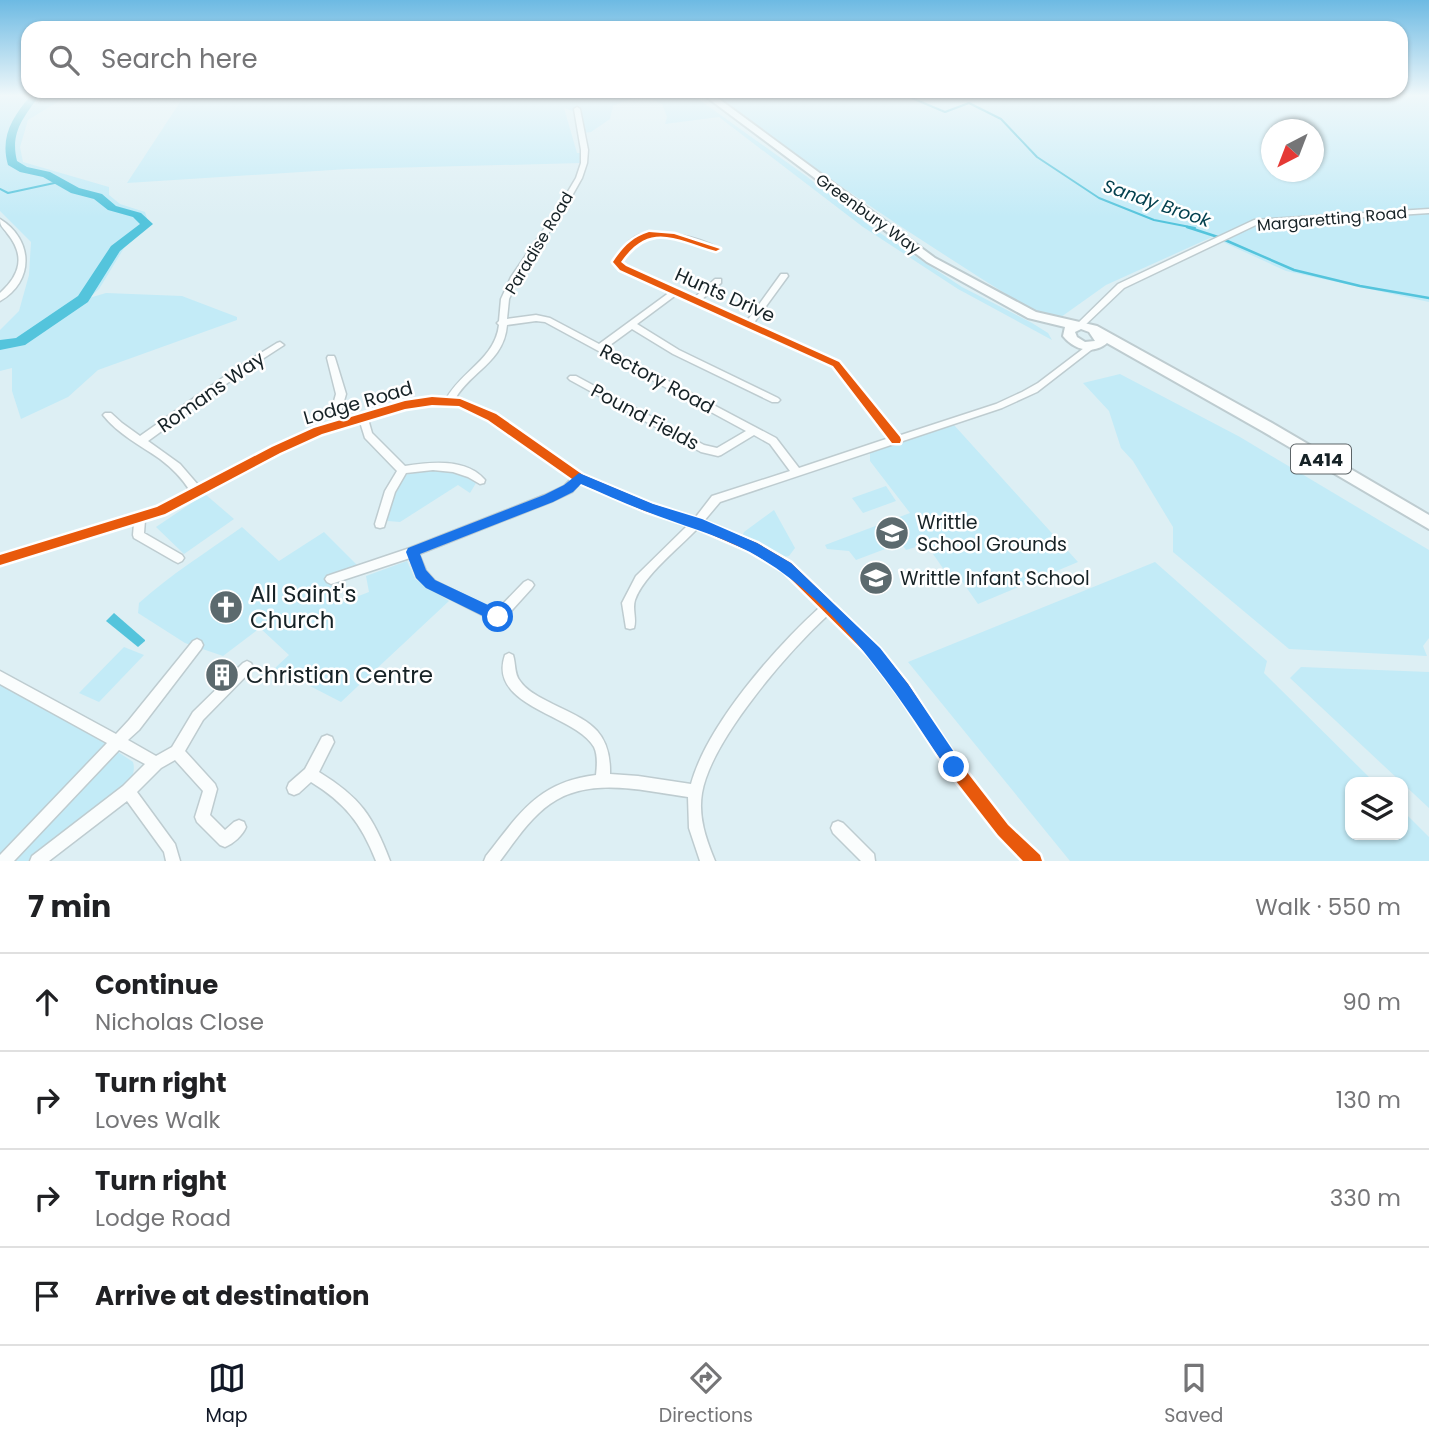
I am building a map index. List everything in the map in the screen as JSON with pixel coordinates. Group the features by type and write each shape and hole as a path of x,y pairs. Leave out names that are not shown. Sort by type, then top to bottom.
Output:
{"highway":[{"name":"Greenbury Way","path":"761,136 920,252 972,285 1032,315 1072,340 1096,338"},
{"name":"Greenbury Way","path":"1032,315 1078,326 1096,338"},
{"path":"1072,340 1068,332 1078,326"},
{"name":"A414","path":"1096,338 1235,409 1429,523"}],"street":[{"name":"Paradise Road","path":"449,401 458,387 497,348 501,338 503,304 512,282 561,207 583,165 585,153 582,136"},
{"name":"Margaretting Road","path":"1078,326 1121,286 1210,247 1256,222 1429,211"},
{"path":"0,221 15,237 24,265 18,282 0,298"},
{"name":"Hunts Drive","path":"716,249 652,232 640,237 617,262 624,268 675,292 836,363 895,440"},
{"path":"748,325 784,276"},
{"path":"695,301 718,281"},
{"path":"600,348 675,292"},
{"path":"630,624 628,603 640,579 697,523 716,499 999,406 1034,390 1096,338 1092,313"},
{"name":"Rectory Road","path":"501,323 542,318 773,440 796,471"},
{"path":"632,324 676,352 775,400"},
{"path":"1072,340 1073,357"},
{"name":"Romans Way","path":"142,440 241,369 280,345"},
{"path":"331,358 341,394 336,412 337,425"},
{"name":"Pound Fields","path":"573,378 701,447 718,452 755,430"},
{"name":"Lodge Road","path":"0,560 140,519 287,444 337,425 405,405 449,401 472,407 492,417 579,478 649,508 697,523 753,547 787,567 875,653 954,767 1003,830 1034,861"},
{"name":"Romans Way","path":"108,415 171,460 197,492"},
{"path":"363,417 368,435 403,470 456,467 471,472 480,480"},
{"path":"380,524 390,491 403,470"},
{"path":"331,579 413,552 555,495 568,489 579,478"},
{"path":"138,535 140,519"},
{"path":"115,526 138,535 178,558"},
{"path":"413,552 421,574 430,584 498,617 528,585"},
{"path":"708,861 696,825 695,792 700,771 714,743 803,628 829,606"},
{"path":"4,861 144,712 197,646"},
{"path":"509,659 510,676 523,692 583,728 598,741 603,756 603,780"},
{"path":"37,861 128,791 156,763 177,752 198,716 247,667"},
{"path":"0,677 156,763"},
{"path":"294,788 310,774 327,741"},
{"path":"177,752 210,789 202,817 225,840 239,827"},
{"path":"310,774 360,811 369,825 383,861"},
{"path":"491,861 547,797 580,783 603,780 695,792"},
{"path":"128,791 170,849 173,861"},
{"path":"838,828 870,860"}],"shaded area":[{"path":"0,136 23,136 20,147 23,162 109,187 109,195 120,204 145,212 149,225 124,248 99,289 89,298 106,293 182,296 237,317 237,320 98,370 68,397 21,419 12,391 12,368 0,371 0,330 19,311 29,275 31,242 0,211"},
{"path":"158,136 572,136 577,153 582,153 581,163 348,169 127,183"},
{"path":"744,136 750,136 806,176 871,227 962,287 1032,323 1048,333 1052,340 958,289 863,227"},
{"path":"770,136 1261,136 1261,182 1324,182 1324,136 1429,136 1429,302 1286,271 1212,237 1106,285 1061,317 1030,309"},
{"path":"1120,374 1240,437 1429,550 1429,638 1423,646 1427,656 1289,649 1173,552 1173,527 1133,461 1121,448 1109,411 1083,383"},
{"path":"954,425 1078,562 978,604 959,577 945,583 941,577 947,574 926,544 906,550 901,543 856,560 849,551 827,549 825,545 910,513 870,461 870,452"},
{"path":"434,470 455,471 476,483 470,493 458,485 400,522 388,521 385,517 387,507 403,475"},
{"path":"886,486 896,501 863,513 852,498"},
{"path":"205,494 234,519 184,554 156,527"},
{"path":"774,510 795,548 789,556 784,557 742,537 744,532"},
{"path":"242,527 279,561 324,532 358,566 330,577 335,605 369,592 366,576 407,561 415,579 449,601 341,702 275,668 289,655 260,628 223,656 185,643 138,613 139,603 151,592"},
{"path":"1155,562 1267,661 1264,673 1369,777 1345,777 1345,840 1408,840 1408,816 1429,837 1429,861 1070,861 908,662"},
{"path":"124,647 144,655 99,702 79,693"},
{"path":"1301,667 1429,672 1429,808 1408,788 1408,777 1396,777 1290,678"},
{"path":"0,685 103,742 133,762 134,766 132,776 124,788 28,861 0,861"}],"water":[{"path":"114,613 145,641 138,647 106,621"}],"waterway":[{"path":"0,345 20,342 83,299 115,249 147,224 137,215 112,208 98,196 75,191 46,174 24,170 12,163 10,136"},
{"name":"Sandy Brook","path":"1017,136 1037,157 1099,198 1154,220 1195,228"},
{"path":"0,189 8,193 59,182"},
{"name":"Sandy Brook","path":"1187,227 1221,238"},
{"name":"Sandy Brook","path":"1225,240 1294,270 1360,286 1429,298"}],"cycle path":[{"path":"716,249 674,236 649,235 638,239 627,248 617,262 623,268 836,364 896,440"},
{"path":"0,560 161,511 276,450 318,431 405,405 432,401 460,403 492,417 579,478 649,508 697,523 753,547 787,567 875,653 903,689 954,767 1003,830 1034,861"}],"place":[{"name":"Writtle School Grounds","path":"892,533"},
{"name":"Writtle Infant School","path":"876,578"},
{"name":"All Saint's Church","path":"226,607"},
{"name":"Christian Centre","path":"222,675"}],"route":[{"path":"498,617 430,584 421,574 413,552 549,498 568,489 579,478 649,508 697,523 753,547 787,567 875,653 954,767"}]}
